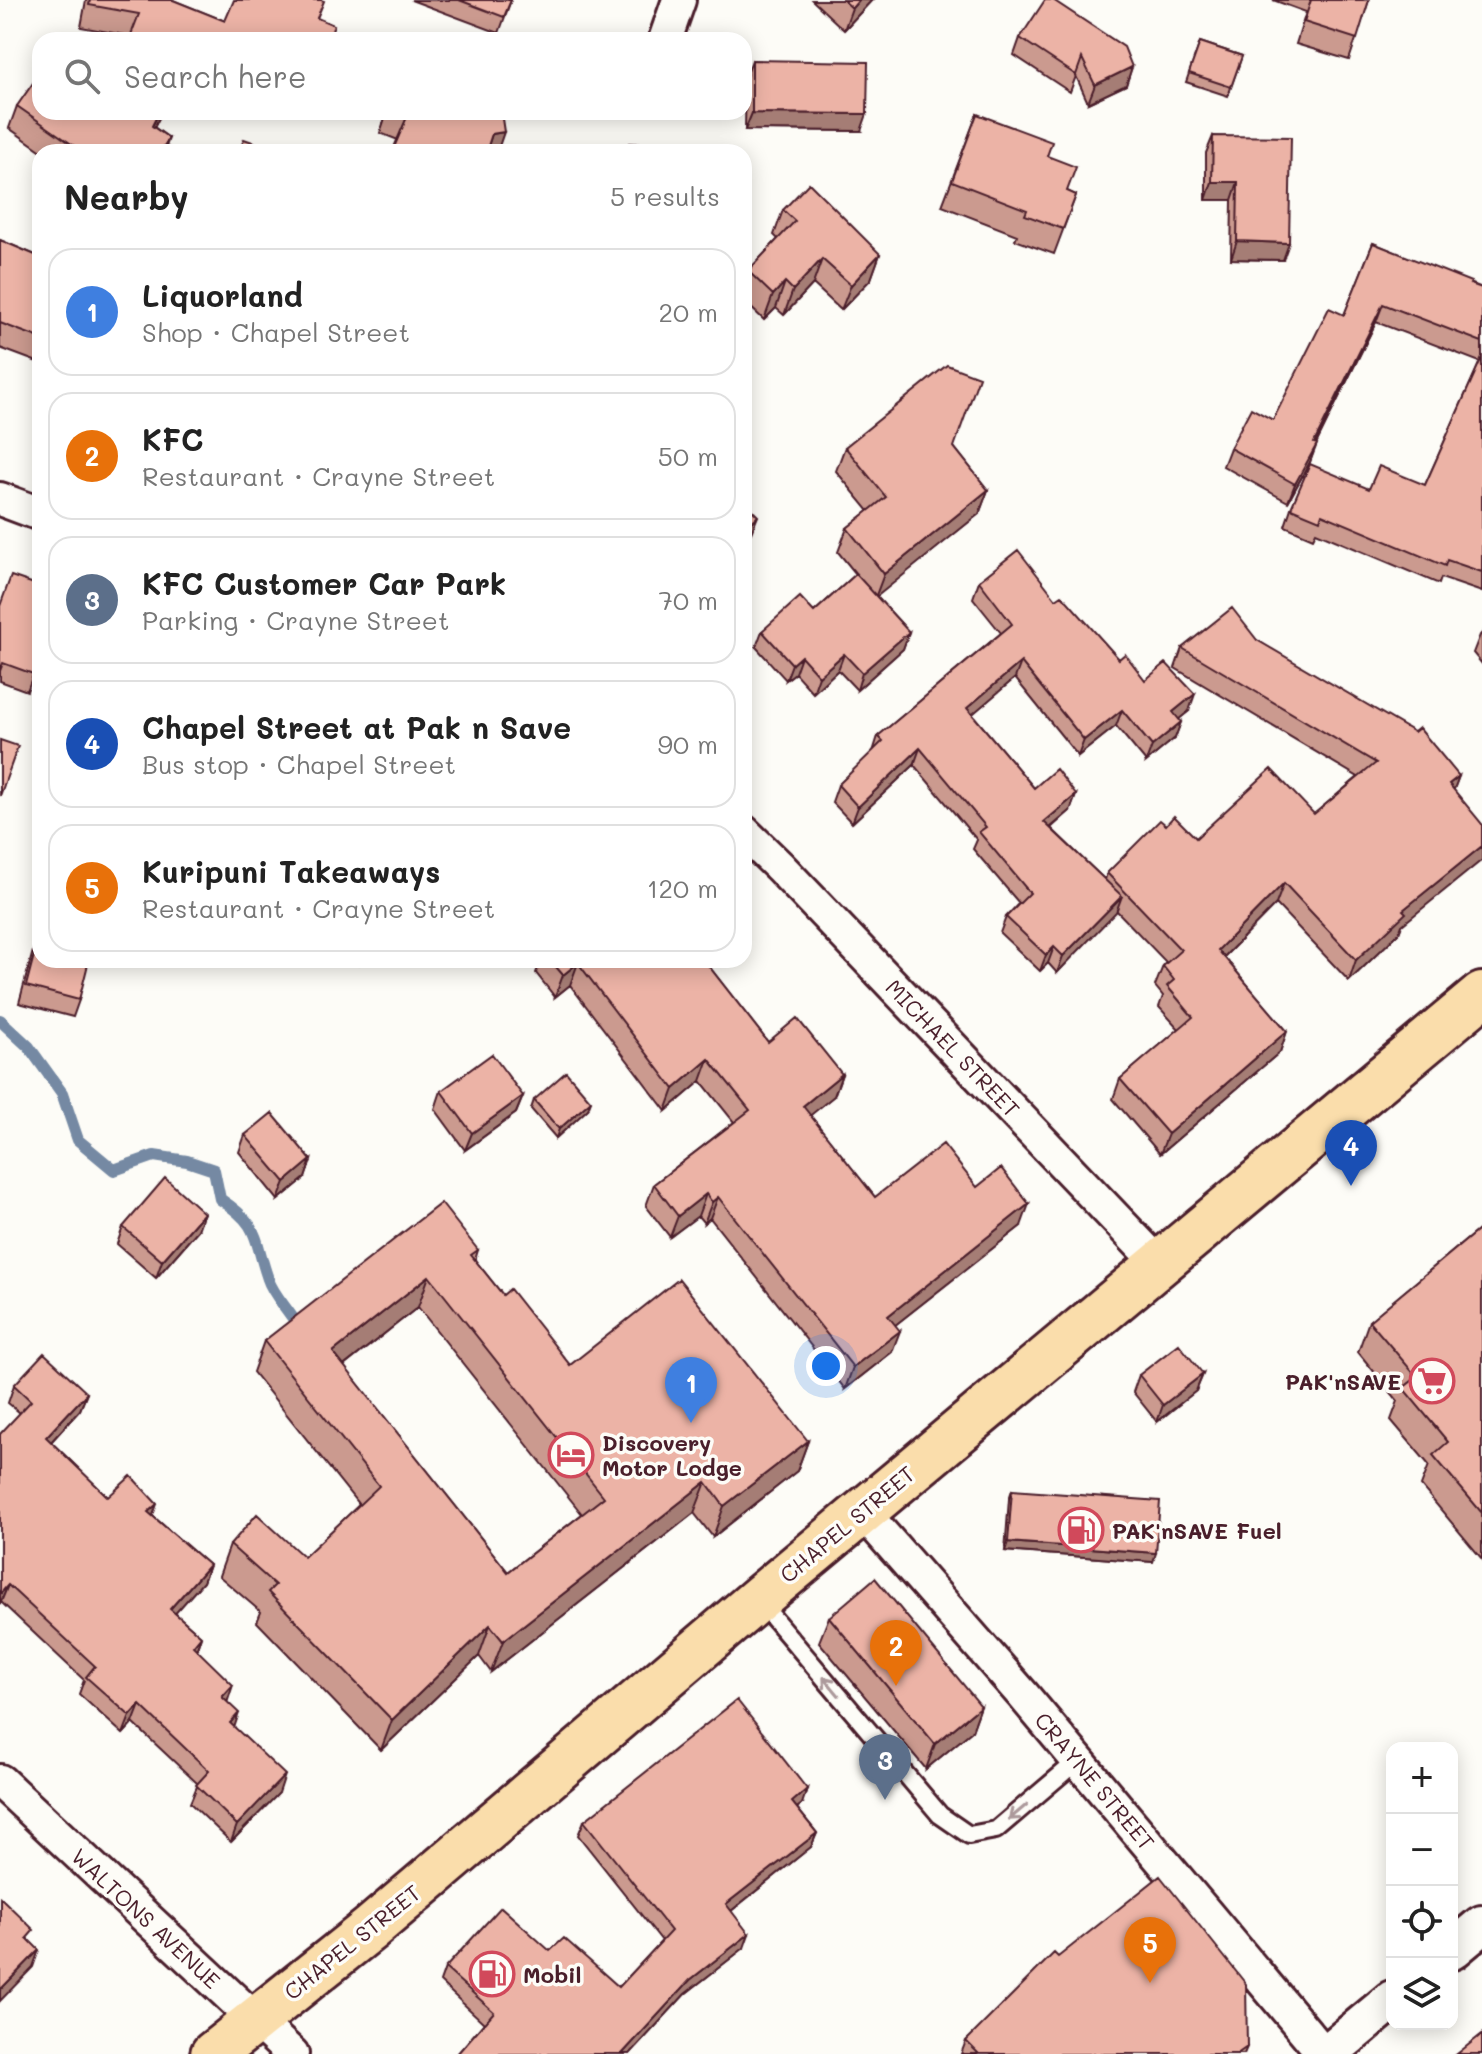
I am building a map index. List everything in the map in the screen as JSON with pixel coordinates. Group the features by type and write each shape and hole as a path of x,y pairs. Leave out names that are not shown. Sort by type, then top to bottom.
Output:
{"highway":[{"name":"CHAPEL STREET","path":"213,2054 370,1929 862,1511 1482,995"}],"street":[{"path":"668,32 679,0"},
{"path":"0,499 32,511"},
{"name":"MICHAEL STREET","path":"752,840 1160,1265"},
{"name":"CRAYNE STREET","path":"862,1511 1023,1695 1326,2054"},
{"name":"WALTONS AVENUE","path":"0,1781 292,2054"},
{"path":"1458,1945 1482,1925"},
{"path":"1326,2054 1386,2005"}],"lane":[{"path":"758,1599 940,1815 969,1835 996,1830 1077,1761"}],"building":[{"path":"90,0 173,0 225,21 234,0 321,0 324,1 317,18 334,25 331,32 132,32 139,14 89,5"},
{"path":"459,0 511,0 504,17"},
{"path":"843,0 859,0 852,8"},
{"path":"1045,0 1053,0 1124,47 1132,67 1095,85 1082,58 1076,75 1020,38"},
{"path":"1311,0 1369,0 1357,39 1304,22"},
{"path":"1200,42 1242,56 1231,87 1189,73"},
{"path":"752,60 868,62 867,114 752,113"},
{"path":"32,84 32,116 17,106"},
{"path":"977,114 1052,142 1047,156 1076,167 1067,191 1076,195 1063,229 1025,215 1027,210 952,181"},
{"path":"37,120 155,120 152,126 169,138 165,144 72,144"},
{"path":"406,120 502,120 504,132 492,134 489,144 395,144"},
{"path":"1213,136 1291,137 1289,243 1237,241 1238,182 1212,182"},
{"path":"244,139 258,144 242,144"},
{"path":"809,183 880,254 851,285 822,259 793,290 785,282 773,295 752,275 752,267 795,221 783,210"},
{"path":"0,240 32,254 32,335 0,323"},
{"path":"1373,243 1482,288 1482,342 1383,304 1295,484 1230,448 1251,408 1273,420 1329,308 1344,315"},
{"path":"1482,357 1482,572 1447,560 1445,566 1322,514 1320,520 1291,508 1310,464 1369,489 1379,466 1425,485"},
{"path":"947,365 979,377 954,447 988,490 884,574 847,528 886,497 845,447"},
{"path":"1018,550 1056,599 1062,595 1119,659 1125,654 1145,680 1166,663 1195,694 1173,712 1181,722 1152,746 1122,710 1084,740 1021,662 967,708 1034,788 1056,769 1076,795 1044,822 1122,896 1063,956 1054,947 1046,955 1006,917 1030,893 979,832 986,827 920,748 858,807 838,785 883,741 878,736 1012,624 979,581"},
{"path":"856,574 909,632 862,673 844,654 819,676 801,656 792,664 762,631 800,597 814,612"},
{"path":"11,576 32,583 32,674 3,663 0,671 0,606"},
{"path":"1232,608 1257,640 1414,732 1419,728 1459,776 1449,784 1482,824 1482,846 1403,910 1406,913 1356,960 1284,883 1218,950 1287,1031 1168,1134 1120,1079 1193,1017 1167,986 1174,980 1163,966 1181,950 1107,873 1160,820 1166,825 1174,816 1196,838 1271,769 1314,814 1376,763 1182,648"},
{"path":"0,740 18,746 0,796"},
{"path":"32,963 32,968 87,968 79,1000 26,986"},
{"path":"557,968 572,968 563,975"},
{"path":"582,968 710,968 768,1042 797,1018 842,1074 803,1106 875,1197 943,1144 977,1187 1001,1168 1029,1204 888,1316 900,1331 853,1367 718,1197 712,1202 706,1194 678,1216 654,1184 750,1110 709,1059 674,1089"},
{"path":"492,1054 523,1096 472,1133 441,1091"},
{"path":"566,1072 591,1101 559,1129 534,1100"},
{"path":"272,1113 311,1160 285,1182 245,1135"},
{"path":"165,1178 204,1213 162,1261 123,1227"},
{"path":"441,1203 478,1250 471,1255 503,1295 510,1289 570,1365 679,1279 808,1441 724,1506 706,1482 503,1641 490,1625 392,1720 268,1592 275,1585 230,1545 257,1514 304,1557 379,1486 264,1341","holes":["429,1276 604,1497 508,1572 333,1352"]},
{"name":"PAK'nSAVE","path":"1482,1227 1482,1513 1433,1455 1448,1442 1403,1388 1417,1377 1369,1321"},
{"path":"1179,1344 1203,1374 1163,1405 1139,1375"},
{"path":"44,1353 87,1393 46,1437 108,1497 131,1476 157,1504 148,1512 209,1565 170,1609 201,1636 193,1646 233,1685 222,1697 239,1713 230,1723 285,1775 237,1825 196,1785 209,1771 140,1705 130,1716 86,1677 95,1666 8,1585 0,1594 0,1434 31,1401 14,1385"},
{"name":"PAK'nSAVE Fuel","path":"1012,1490 1160,1501 1156,1553 1008,1542"},
{"path":"875,1578 981,1706 935,1744 829,1617"},
{"path":"737,1700 807,1789 792,1802 817,1833 726,1904 749,1934 690,1980 622,2054 457,2054 494,2012 445,1968 501,1907 550,1951 564,1938 619,1987 671,1931 584,1821"},
{"path":"1160,1876 1246,1984 1247,2047 1237,2054 979,2054 966,2041 1054,1953 1058,1957"},
{"path":"0,1897 34,1930 27,1938 39,1950 0,1990"},
{"path":"1482,2034 1482,2054 1457,2054"}],"waterway":[{"path":"0,1020 29,1047 62,1093 78,1140 114,1170 154,1156 187,1161 214,1170 220,1199 243,1217 254,1233 270,1284 292,1317"}],"place":[{"name":"Chapel Street at Pak n Save","path":"1351,1186"},
{"name":"PAK'nSAVE","path":"1432,1381"},
{"name":"Liquorland","path":"691,1423"},
{"name":"Discovery Motor Lodge","path":"571,1455"},
{"name":"PAK'nSAVE Fuel","path":"1081,1530"},
{"name":"KFC","path":"896,1686"},
{"name":"KFC Customer Car Park","path":"885,1800"},
{"name":"Mobil","path":"492,1974"},
{"name":"Kuripuni Takeaways","path":"1150,1983"}]}
